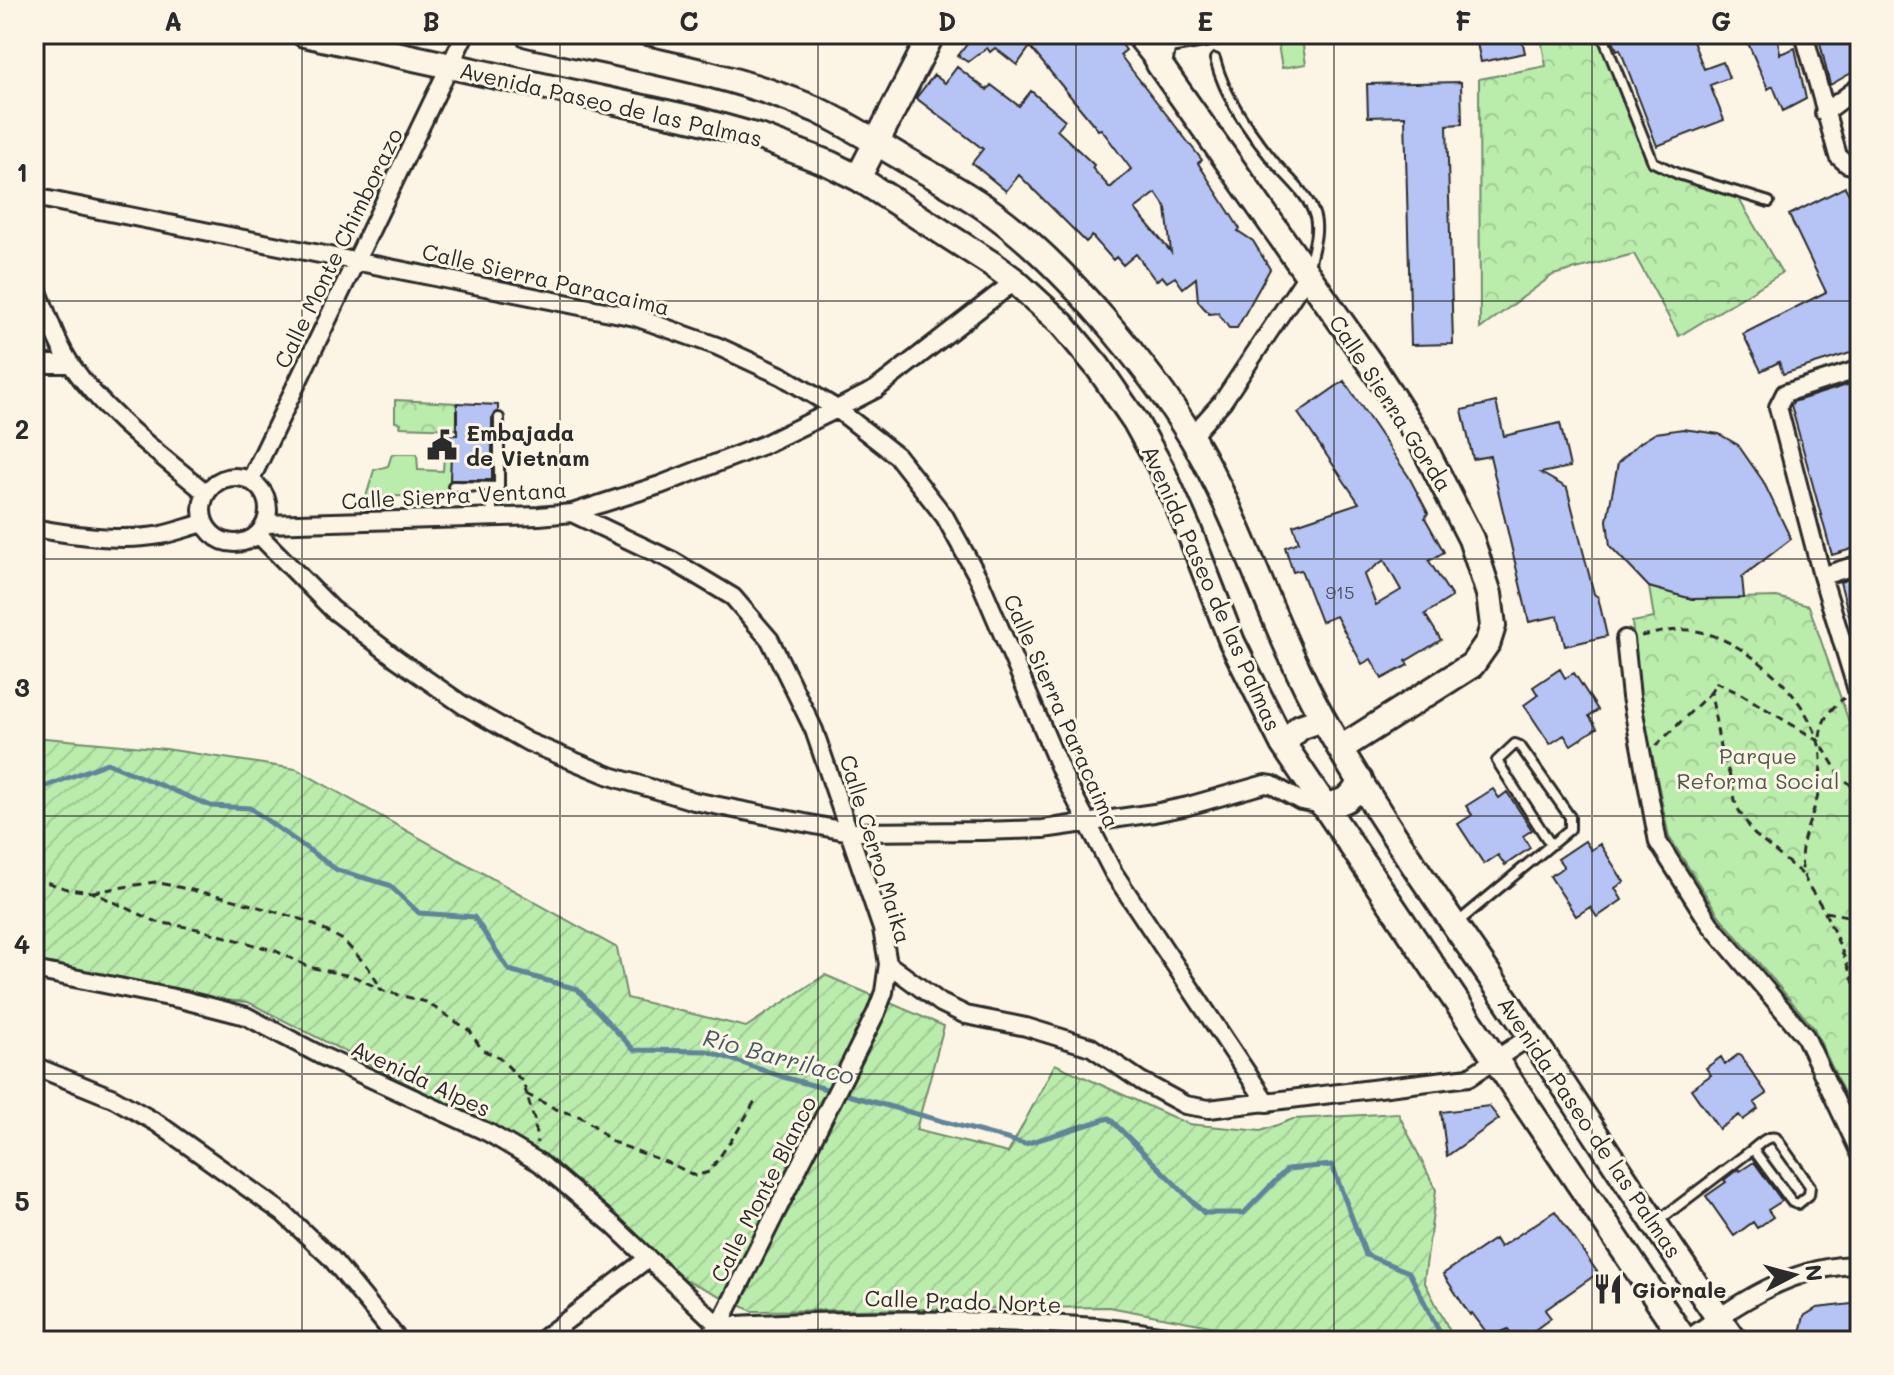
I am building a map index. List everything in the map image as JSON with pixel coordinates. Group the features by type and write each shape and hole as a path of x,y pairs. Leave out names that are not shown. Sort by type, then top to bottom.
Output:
{"main road":[{"name":"Avenida Paseo de las Palmas","path":"304,34 708,123 787,147 858,178 943,231 1015,281 1062,324 1098,367 1147,440 1189,531 1232,642 1283,744 1685,1341"},
{"name":"Avenida Paseo de las Palmas","path":"528,34 701,73 771,93 819,111 944,180 998,217 1089,304 1134,357 1191,437 1219,487 1271,612 1323,719 1360,780 1453,926 1531,1036 1735,1341"},
{"path":"858,178 932,34"},
{"name":"Calle Sierra Gorda","path":"1161,49 1307,275 1374,369 1430,456 1471,539 1493,614 1488,642 1472,665 1341,748"},
{"path":"1147,440 1181,442 1191,437"},
{"path":"1283,744 1300,727 1323,719"},
{"path":"1323,805 1347,800 1356,792 1360,780"}],"street":[{"name":"Calle Monte Chimborazo","path":"250,481 465,34"},
{"name":"Calle Sierra Gorda","path":"1135,34 1161,49"},
{"path":"1804,34 1838,156 1847,164 1860,167"},
{"path":"1824,113 1860,86"},
{"name":"Calle Sierra Paracaima","path":"34,197 635,317 717,346 782,376 837,409 897,456 945,517 979,579 1086,824 1113,872 1267,1103"},
{"path":"1191,437 1223,401 1307,275"},
{"name":"Calle Sierra Ventana","path":"261,529 572,513 660,485 763,445 876,389 1015,281"},
{"path":"34,282 71,364 121,421 206,493"},
{"path":"34,364 71,364"},
{"path":"1860,369 1785,393 1778,407 1822,576 1860,697"},
{"path":"238,477 250,481 258,487 267,505 261,529 241,543 232,544 215,537 204,523 202,502 206,493 226,478 238,477"},
{"name":"Calle Cerro Maika","path":"572,513 673,561 733,597 770,640 814,730 882,929 888,964 941,1003 966,1015 1026,1027 1091,1047 1141,1081 1185,1105 1209,1109 1469,1077 1531,1036"},
{"path":"34,528 112,536 158,535 204,523"},
{"path":"261,529 332,609 463,705 528,742 610,776 694,801 850,832 1013,830 1086,824 1188,806 1265,784 1301,801 1323,805"},
{"path":"1822,576 1860,564"},
{"path":"1625,639 1631,697 1658,842 1710,924 1805,1036 1860,1153"},
{"name":"Calle Monte Blanco","path":"704,1341 722,1334 876,1013 884,992 888,964"},
{"name":"Avenida Alpes","path":"34,970 184,1000 246,1016 322,1056 489,1133 540,1163 613,1225 722,1334"},
{"path":"34,1066 113,1098 157,1123 283,1213 331,1258 399,1341"},
{"path":"540,1341 647,1259"},
{"path":"1685,1341 1772,1285 1811,1270 1860,1265"},
{"name":"Calle Prado Norte","path":"722,1334 825,1320 944,1321 1098,1327 1205,1341"}],"lane":[{"path":"1161,49 1221,39 1229,34"},
{"path":"1602,34 1653,162 1678,174 1769,202"},
{"path":"1215,59 1226,92 1237,111 1311,206 1316,224 1307,275"},
{"path":"453,486 499,487 499,418"},
{"path":"492,487 492,517"},
{"path":"1453,926 1551,845 1570,829 1570,817 1520,746 1512,745 1497,758 1498,765 1551,845"},
{"path":"1654,1224 1767,1138 1776,1138 1810,1186 1809,1195 1798,1204 1792,1202 1753,1149"}],"path":[{"path":"1625,639 1691,630 1722,639 1746,653 1800,702 1829,762 1860,794"},
{"path":"1642,760 1711,692 1715,682 1819,741"},
{"path":"1711,692 1720,747 1732,782 1736,806 1754,834 1803,874 1825,912 1860,1000"},
{"path":"1803,874 1800,851 1818,792 1822,722 1834,705 1846,697 1860,697"},
{"path":"34,878 67,889 92,892 155,882 292,916 343,940 368,967 382,990"},
{"path":"92,892 157,922 198,929 276,951 309,967 355,977 382,990 426,1002 458,1021 470,1031 482,1050 499,1057 523,1082 534,1119 540,1163"},
{"path":"1825,912 1860,918"},
{"path":"526,1094 581,1117 610,1141 695,1176 709,1172 756,1099"}],"green space":[{"path":"1276,34 1301,34 1306,64 1282,68"},
{"path":"1540,34 1598,34 1650,167 1736,194 1782,273 1679,336 1634,254 1553,275 1480,329 1479,79 1546,66"},
{"path":"395,400 457,403 457,429 400,427 401,423 395,422"},
{"path":"392,454 417,454 418,470 443,471 444,455 451,456 450,495 366,497 374,470 388,466"},
{"name":"Parque Reforma Social","path":"1649,587 1692,599 1777,597 1809,606 1860,754 1860,1128 1814,1028 1720,917 1669,837 1640,696 1632,622 1654,618"},
{"path":"34,737 166,749 296,769 617,948 627,998 746,1027 825,975 944,1026 916,1130 1008,1153 1055,1064 1188,1124 1261,1131 1293,1119 1398,1113 1436,1190 1424,1281 1455,1341 1273,1341 1109,1307 752,1311 686,1280 598,1201 542,1156 492,1127 248,1002 210,999 186,990 34,964"}],"building":[{"path":"975,34 1114,34 1126,50 1120,55 1202,160 1198,163 1240,229 1238,231 1253,241 1270,269 1237,328 1229,328 1218,313 1209,314 1198,301 1196,278 1183,288 1175,277 1167,282 1162,276 1156,281 1136,254 1123,265 1116,257 1113,260 1092,236 1086,242 1019,175 1006,191 972,163 983,149 916,98 934,75 945,83 957,67 987,90 991,85 1019,106 1031,91 1065,120 1057,130 1094,165 1092,168 1110,188 1131,169 1030,47 1017,65 995,48 990,52 987,48 968,62 958,56","holes":["1156,193 1166,208 1171,252 1135,209"]},
{"path":"1475,34 1521,34 1525,53 1481,62"},
{"path":"1610,34 1690,34 1704,69 1723,62 1729,78 1710,85 1724,120 1657,146 1620,49 1617,50"},
{"path":"1744,34 1777,34 1780,54 1795,48 1806,99 1783,111 1773,86 1768,89"},
{"path":"1818,34 1860,34 1860,68 1830,85"},
{"path":"1461,82 1462,124 1447,125 1453,344 1411,345 1405,116 1368,117 1367,84"},
{"path":"1845,187 1860,215 1860,350 1783,374 1779,362 1761,371 1743,334 1826,292 1789,215"},
{"path":"1344,381 1409,477 1428,513 1425,518 1444,552 1429,561 1452,597 1425,614 1441,640 1406,661 1408,665 1382,679 1371,659 1362,664 1336,616 1321,622 1301,570 1293,572 1285,547 1299,542 1293,525 1359,503 1298,413","holes":["1384,560 1401,590 1376,605 1364,575"]},
{"path":"1860,381 1860,525 1853,527 1858,547 1832,555 1791,405"},
{"path":"1496,402 1504,436 1560,423 1570,467 1541,473 1567,488 1607,636 1565,646 1558,616 1529,622 1490,456 1473,459 1462,410"},
{"path":"457,403 498,405 498,411 492,418 492,480 450,480 451,456 440,455 441,435 457,435"},
{"path":"1683,429 1719,434 1738,445 1763,481 1791,539 1742,577 1744,598 1692,599 1649,587 1610,546 1607,520 1618,463 1638,444 1656,433"},
{"path":"1860,576 1860,641 1856,641 1840,582"},
{"path":"1560,669 1565,678 1574,673 1598,710 1589,716 1597,728 1571,745 1564,735 1550,744 1524,705 1538,695 1533,687"},
{"path":"1493,789 1499,798 1507,792 1532,830 1523,836 1530,848 1505,865 1498,855 1484,864 1458,824 1472,815 1466,806"},
{"path":"1585,841 1591,850 1600,844 1624,882 1615,888 1622,900 1597,917 1590,907 1576,916 1550,876 1564,867 1558,859"},
{"path":"1739,1054 1767,1094 1754,1103 1758,1109 1743,1120 1739,1115 1719,1129 1691,1089 1711,1075 1706,1068 1721,1057 1725,1064"},
{"path":"1489,1106 1499,1119 1447,1156 1441,1112"},
{"path":"1754,1162 1782,1201 1768,1210 1773,1217 1757,1228 1753,1222 1734,1236 1706,1196 1738,1169 1740,1171"},
{"path":"1555,1211 1598,1273 1545,1310 1551,1318 1520,1341 1516,1341 1508,1329 1490,1337 1472,1313 1470,1315 1443,1274 1495,1239 1500,1247"},
{"path":"1860,1303 1860,1341 1798,1341 1804,1316 1817,1308"}],"waterway":[{"name":"Río Barrilaco","path":"34,791 107,763 211,806 250,808 337,870 389,885 419,913 474,917 509,970 577,989 634,1050 707,1051 783,1077 1025,1144 1109,1118 1204,1213 1244,1213 1287,1169 1332,1165 1366,1255 1409,1272 1444,1341"}],"place":[{"name":"Embajada de Vietnam","path":"442,445"},
{"name":"Giornale","path":"1608,1289"}]}
